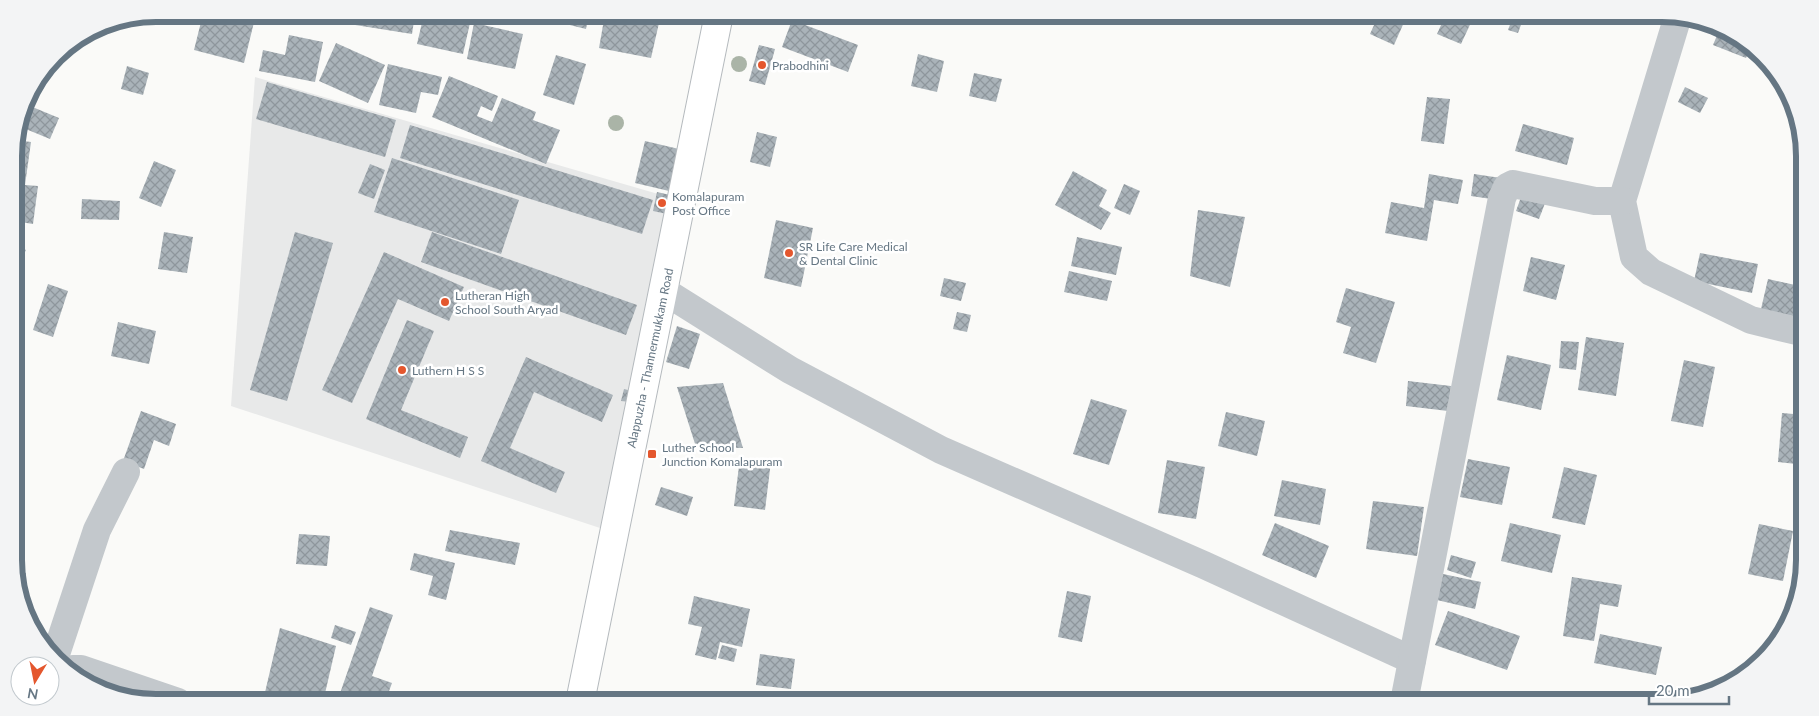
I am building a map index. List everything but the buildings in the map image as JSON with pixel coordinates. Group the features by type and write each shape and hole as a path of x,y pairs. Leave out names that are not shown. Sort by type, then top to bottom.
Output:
{"main road":[{"name":"Alappuzha - Thannermukkam Road","path":"582,694 717,22"}],"street":[{"path":"1676,24 1622,201 1634,257 1651,272 1751,320 1796,331"},
{"path":"1406,693 1502,198 1507,187 1513,184 1595,201 1622,201"},
{"path":"664,292 790,370 941,450 1204,564 1412,660"},
{"path":"57,649 97,530 126,472"},
{"path":"79,669 153,694"}],"shaded area":[{"name":"Lutheran High School South Aryad","path":"255,77 672,198 603,529 231,406"}],"place":[{"name":"Prabodhini","path":"762,65"},
{"name":"Komalapuram Post Office","path":"662,203"},
{"name":"SR Life Care Medical & Dental Clinic","path":"789,253"},
{"name":"Lutheran High School South Aryad","path":"445,302"},
{"name":"Luthern H S S","path":"402,370"},
{"name":"Luther School Junction Komalapuram","path":"652,454"}]}
